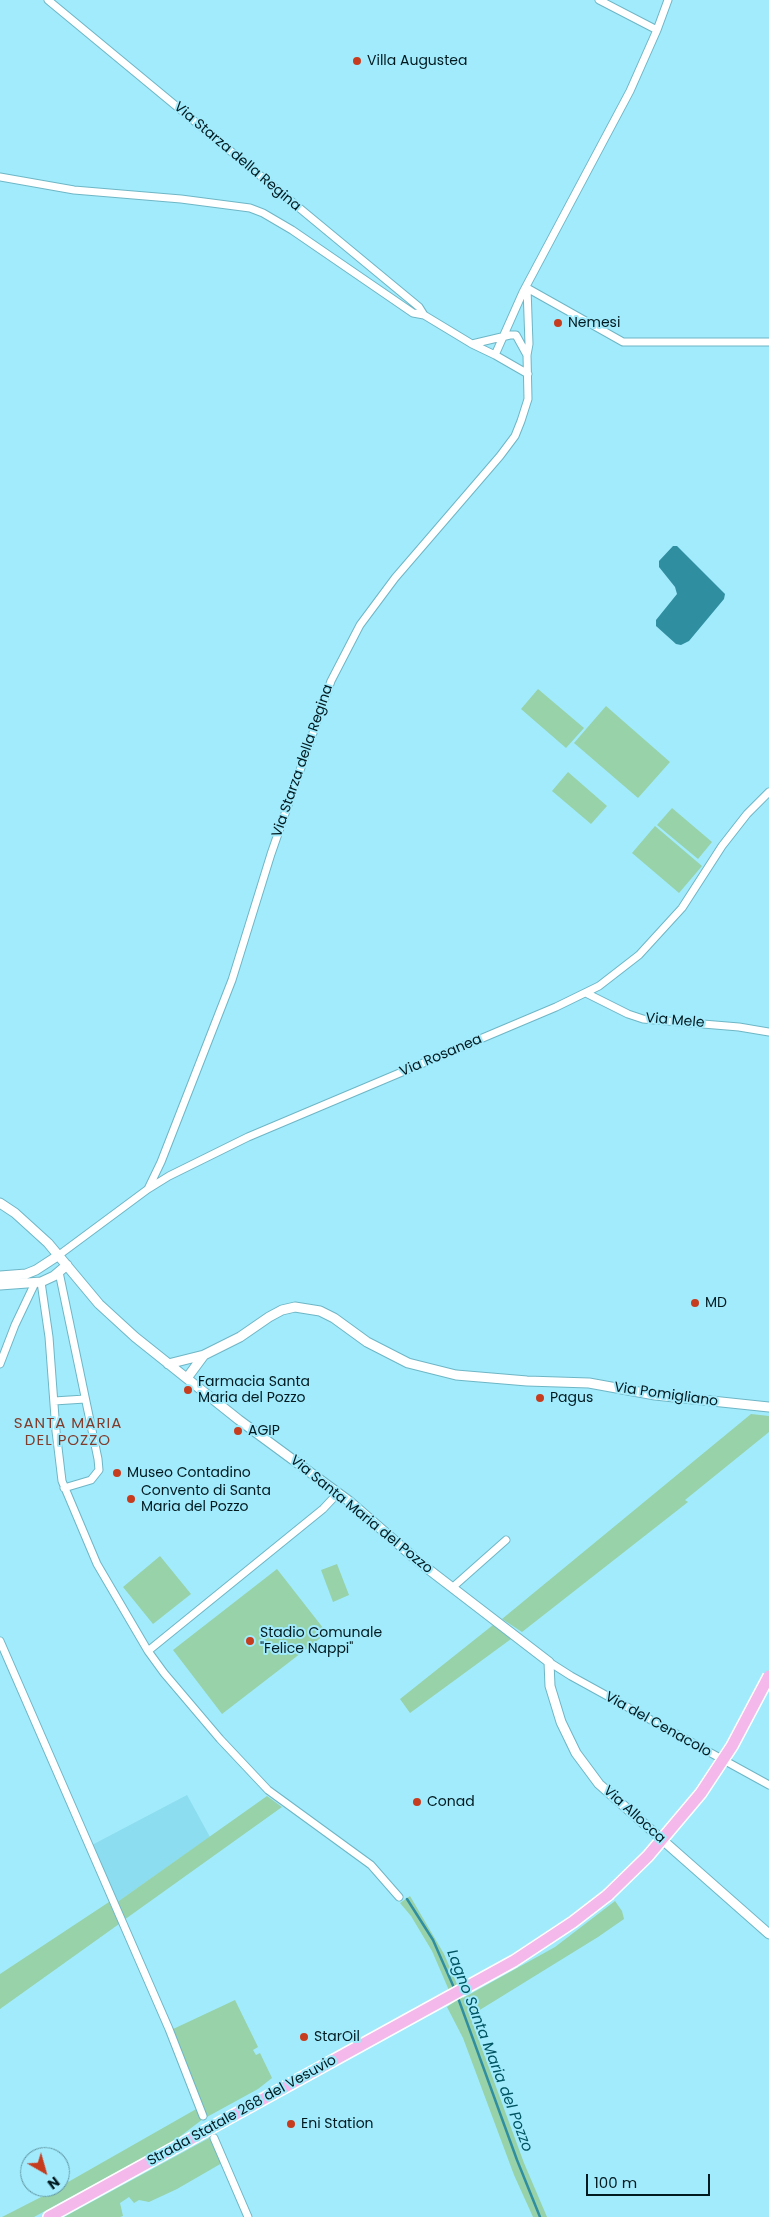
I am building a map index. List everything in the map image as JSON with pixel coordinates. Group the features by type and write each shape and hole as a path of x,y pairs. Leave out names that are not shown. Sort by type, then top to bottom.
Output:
{"highway":[{"name":"Strada Statale 268 del Vesuvio","path":"49,2217 467,1987 544,1942 608,1894 648,1856 701,1793 732,1746 769,1676"}],"street":[{"name":"Via Starza della Regina","path":"48,0 419,307 424,315"},
{"path":"599,0 657,30"},
{"name":"Via Starza della Regina","path":"495,355 527,288 630,91 668,0"},
{"name":"Via Starza della Regina","path":"0,177 74,190 181,199 250,208 292,230 413,313 424,315 472,344 528,374"},
{"name":"Via Starza della Regina","path":"148,1189 161,1162 232,980 271,854 331,681 360,625 395,578 515,436 528,399 527,288"},
{"path":"527,288 623,342 769,342"},
{"name":"Via Starza della Regina","path":"502,337 516,335 527,356"},
{"path":"472,344 502,337"},
{"name":"Via Rosanea","path":"59,1255 148,1189 170,1176 248,1137 586,993 612,977 639,955 676,914 722,846 747,814 769,792"},
{"name":"Via Mele","path":"586,993 628,1014 643,1019 739,1027 769,1032"},
{"name":"Via Santa Maria del Pozzo","path":"0,1203 15,1213 48,1243 99,1304 135,1337 338,1493 453,1588 549,1662"},
{"path":"0,1276 26,1274 36,1270 59,1255"},
{"path":"0,1285 38,1283 59,1272 67,1265"},
{"path":"59,1272 99,1470 91,1480 64,1488"},
{"path":"0,1364 15,1325 38,1283"},
{"path":"38,1283 49,1337 58,1458 64,1488 97,1564 148,1651 164,1673 220,1739 268,1790 371,1865 399,1896"},
{"name":"Via Pomigliano","path":"168,1364 204,1355 240,1337 282,1310 295,1307 308,1308 334,1318 383,1352 408,1363 447,1373 488,1379 589,1383 655,1395 769,1407"},
{"name":"Via Pomigliano","path":"187,1378 204,1355"},
{"path":"54,1402 85,1399"},
{"path":"148,1651 323,1509 338,1493"},
{"path":"453,1588 506,1540"},
{"path":"0,1641 169,2029 203,2116"},
{"name":"Via del Cenacolo","path":"549,1662 570,1676 769,1784"},
{"name":"Via Allocca","path":"549,1662 550,1686 561,1722 576,1753 599,1784 769,1934"},
{"path":"214,2138 248,2217"}],"shaded area":[{"path":"673,546 677,546 725,594 724,599 689,641 681,645 676,644 656,626 656,620 677,594 675,587 659,567 659,561"},
{"path":"187,1795 210,1837 116,1903 92,1845"}],"green space":[{"path":"538,689 584,728 566,748 521,709"},
{"path":"606,706 670,762 638,798 574,743"},
{"path":"568,772 607,806 591,824 552,791"},
{"path":"672,808 712,842 698,859 657,825"},
{"path":"655,826 702,866 679,893 632,853"},
{"path":"751,1414 769,1416 769,1432 685,1500 688,1502 522,1632 502,1619"},
{"path":"160,1556 191,1594 153,1624 123,1587"},
{"path":"337,1564 349,1595 333,1602 321,1570"},
{"name":"Stadio Comunale \"Felice Nappi\"","path":"277,1569 327,1633 222,1714 173,1650"},
{"path":"493,1625 511,1639 410,1713 400,1699"},
{"path":"267,1796 282,1807 124,1920 116,1903"},
{"path":"410,1896 444,1954 463,1998 555,1947 615,1901 622,1911 624,1919 598,1937 470,2016 524,2163 547,2217 533,2217 514,2175 463,2038 447,2007 454,2002 432,1951 411,1916 400,1903"},
{"path":"109,1902 119,1924 0,2009 0,1974"},
{"path":"235,2000 258,2047 253,2050 256,2055 260,2053 272,2078 258,2089 205,2118 171,2030"},
{"path":"198,2108 203,2119 174,2141 34,2217 2,2217 41,2197 70,2197 70,2181"},
{"path":"211,2137 222,2163 177,2189 149,2202 139,2200 134,2203 129,2197 120,2203 123,2216 120,2217 64,2217"}],"waterway":[{"name":"Lagno Santa Maria del Pozzo","path":"407,1899 433,1940 455,1990"},
{"name":"Lagno Santa Maria del Pozzo","path":"457,1995 517,2160 540,2217"}],"place":[{"name":"Villa Augustea","path":"357,61"},
{"name":"Nemesi","path":"558,323"},
{"name":"MD","path":"695,1303"},
{"name":"Farmacia Santa Maria del Pozzo","path":"188,1390"},
{"name":"Pagus","path":"540,1398"},
{"name":"AGIP","path":"238,1431"},
{"name":"Museo Contadino","path":"117,1473"},
{"name":"Convento di Santa Maria del Pozzo","path":"131,1499"},
{"name":"Stadio Comunale \"Felice Nappi\"","path":"250,1641"},
{"name":"Conad","path":"417,1802"},
{"name":"StarOil","path":"304,2037"},
{"name":"Eni Station","path":"291,2124"}],"district":[{"name":"SANTA MARIA DEL POZZO","path":"68,1432"}]}
